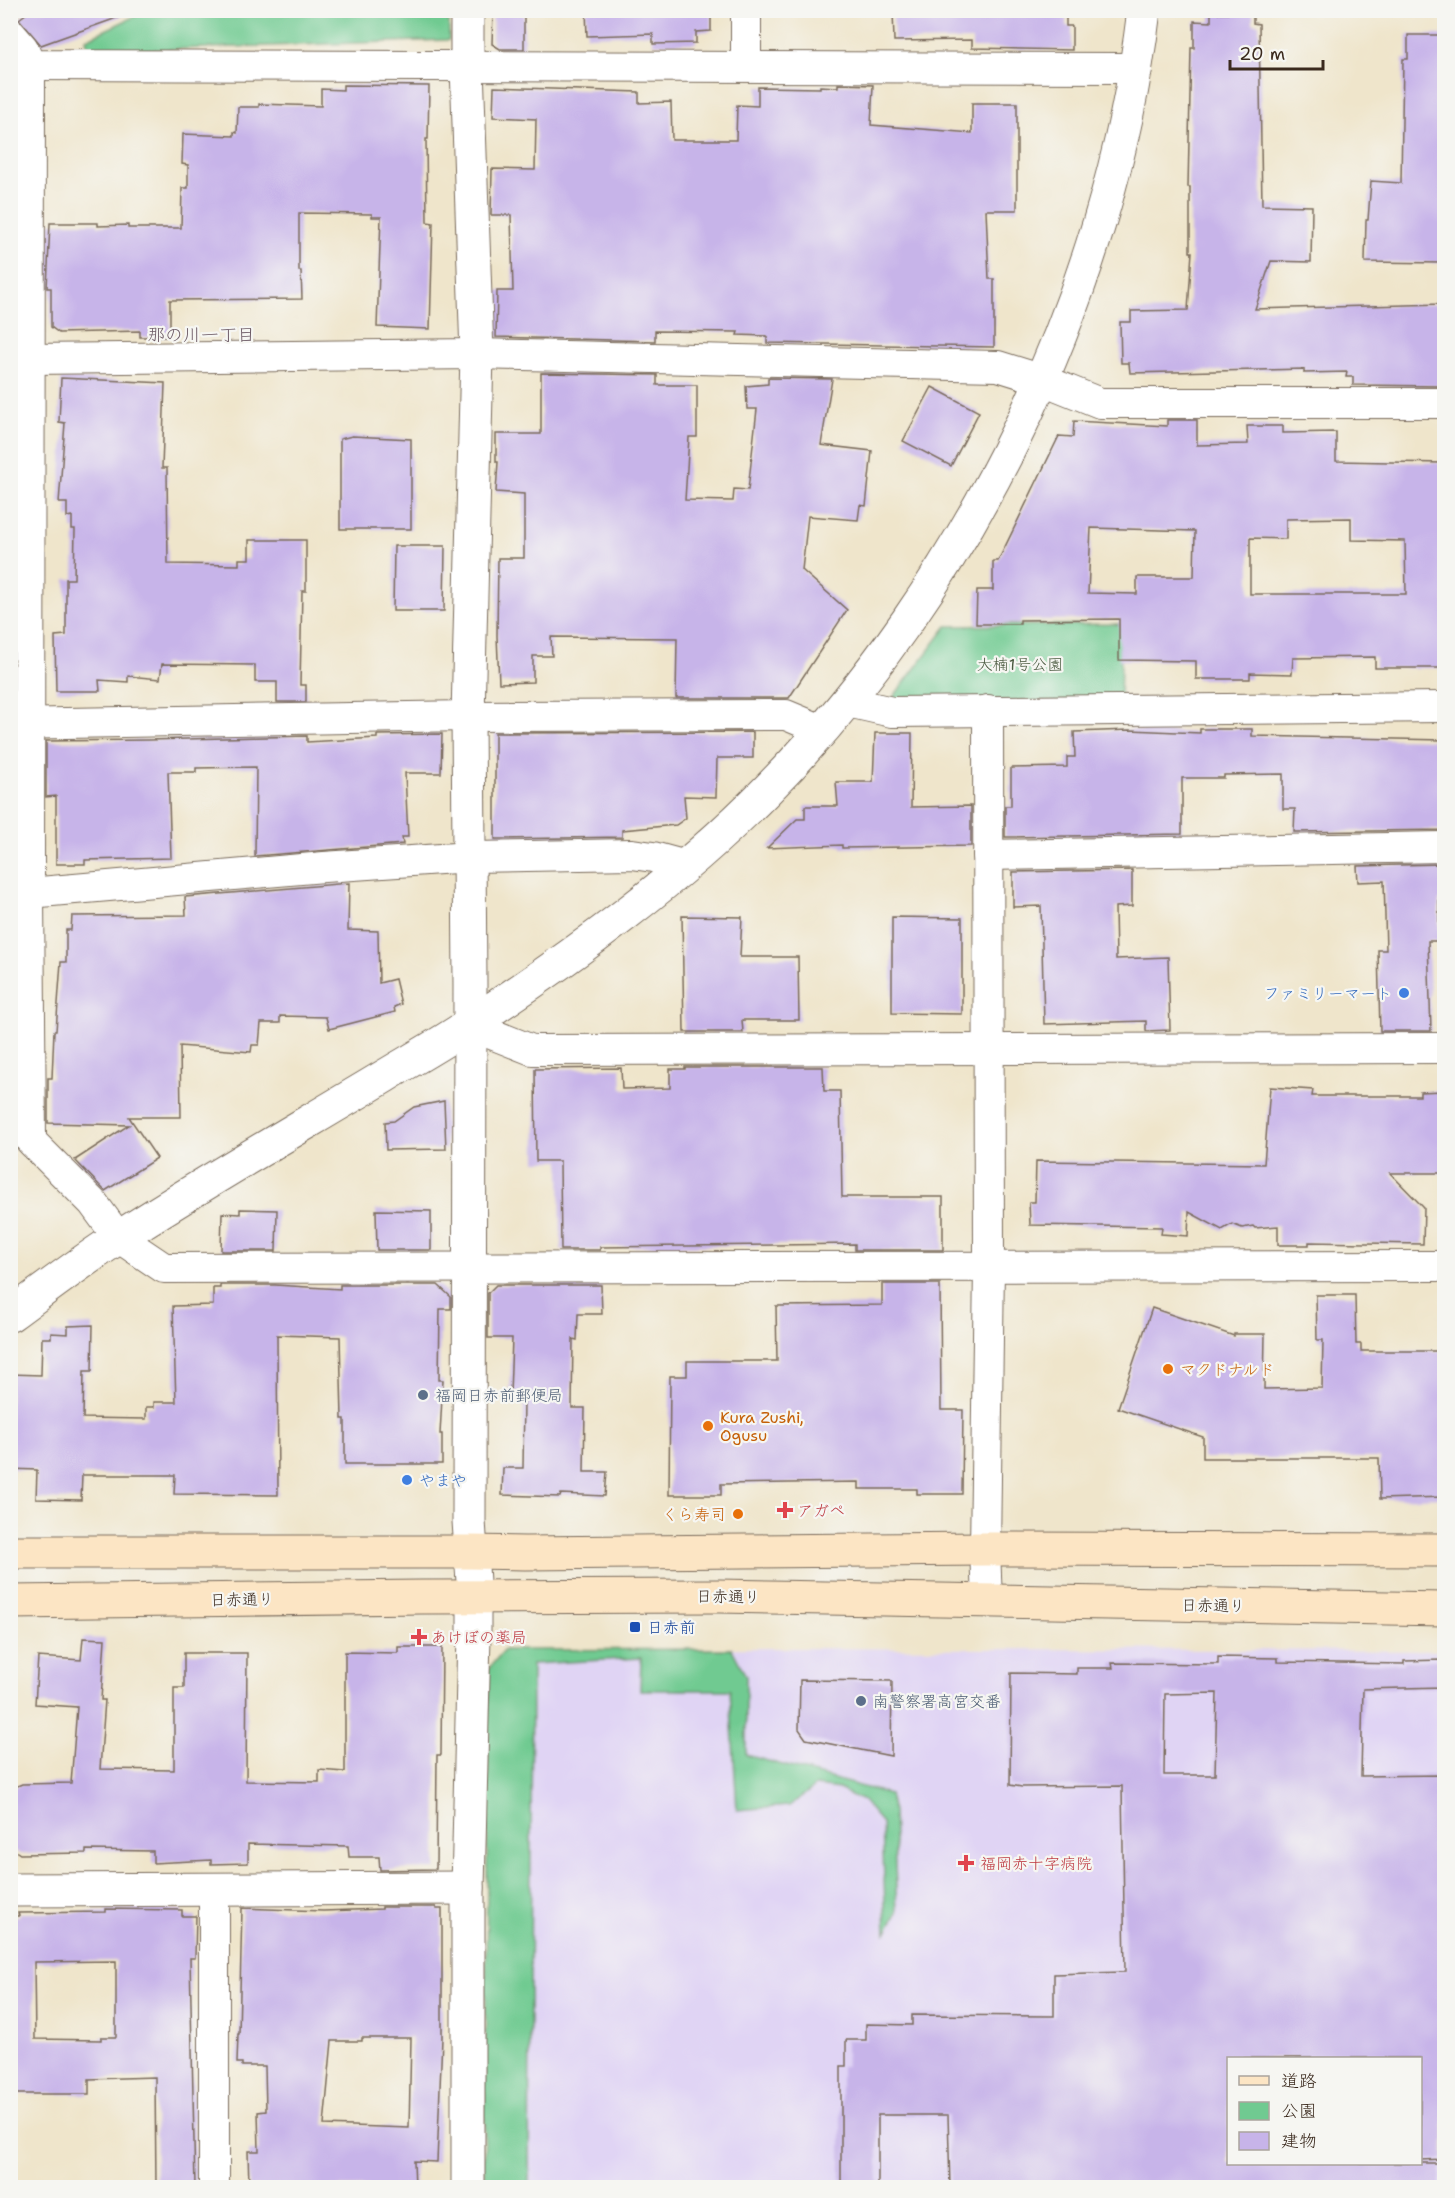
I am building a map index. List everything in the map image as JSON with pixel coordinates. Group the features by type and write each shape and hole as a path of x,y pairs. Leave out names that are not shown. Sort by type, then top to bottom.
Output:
{"main road":[{"path":"10,1552 1444,1550"},
{"name":"日赤通り","path":"10,1602 719,1596 1444,1609"}],"street":[{"path":"467,10 477,354 468,716 470,1552 474,1597 468,1888 468,2187"},
{"path":"746,10 746,65"},
{"path":"10,1315 118,1238 469,1025 601,933 686,866 768,789 848,702 911,613 967,526 1043,380 1085,268 1116,162 1137,68 1144,10"},
{"path":"10,33 22,48 30,65 20,363 21,1141 93,1203 118,1238 164,1268 1444,1266"},
{"path":"30,65 467,67 746,65 1137,68"},
{"path":"20,363 477,354 998,366 1043,380 1100,403 1444,403"},
{"path":"848,702 892,712 1444,706"},
{"path":"987,1601 985,1549 988,1267 988,710"},
{"path":"20,724 468,716 786,715 822,730"},
{"path":"988,855 1444,847"},
{"path":"20,893 470,857 632,854 686,866"},
{"path":"469,1025 532,1050 1444,1048"},
{"path":"214,1888 214,2187"},
{"path":"10,1890 468,1888"}],"shaded area":[{"name":"福岡赤十字病院","path":"784,1648 1444,1651 1444,2187 484,2188 504,1650"}],"green space":[{"path":"146,11 449,11 449,40 88,52 86,39"},
{"name":"大楠1号公園","path":"1122,624 1120,702 888,704 947,626"},
{"path":"732,1649 746,1676 746,1755 889,1794 893,1812 897,1913 886,1933 882,1823 863,1801 839,1789 816,1786 789,1806 737,1810 730,1690 640,1690 641,1658 532,1664 529,2187 484,2188 489,1668 504,1650"}],"building":[{"path":"31,10 128,10 128,14 41,45 19,19"},
{"path":"493,10 524,10 524,49 500,49 492,44"},
{"path":"586,10 711,10 711,31 696,32 696,43 653,44 653,34 587,36"},
{"path":"893,10 1066,10 1066,26 1072,26 1072,50 972,48 972,40 894,41"},
{"path":"1211,13 1253,13 1253,23 1259,24 1262,205 1312,206 1311,262 1271,261 1255,309 1444,304 1444,386 1353,385 1353,377 1346,377 1347,372 1304,373 1304,369 1130,373 1129,363 1121,363 1120,322 1131,322 1131,311 1188,310 1192,252 1190,252 1190,187 1188,187 1191,48 1194,48 1194,21 1211,22"},
{"path":"1408,35 1444,35 1444,263 1365,262 1366,220 1368,220 1371,181 1401,183 1403,59 1408,59"},
{"path":"838,84 873,85 871,125 972,133 972,103 1017,103 1017,210 986,210 989,279 994,279 994,347 767,343 767,336 737,335 738,332 655,331 655,341 496,337 497,291 513,291 511,215 491,215 492,169 535,170 536,119 493,117 494,87 639,92 639,103 671,102 672,140 736,140 737,105 758,106 758,87 820,88 820,86 838,87"},
{"path":"343,85 429,86 428,139 426,139 427,222 433,223 430,329 377,327 381,217 372,217 372,214 299,213 299,271 301,271 302,299 170,300 170,337 140,337 140,331 59,333 51,327 51,288 47,288 50,223 98,223 98,226 128,225 128,228 181,228 182,188 188,188 188,165 182,164 183,134 234,136 234,132 237,133 238,107 259,107 259,104 321,106 321,89 343,90"},
{"path":"541,373 657,375 657,385 697,385 697,437 689,437 685,500 733,501 734,489 748,490 757,409 747,409 746,386 768,384 768,378 832,379 821,445 872,451 866,506 860,505 858,520 808,516 802,570 847,610 789,698 676,698 677,638 551,637 552,656 533,656 533,682 499,683 498,558 524,558 524,494 496,492 498,462 496,462 496,434 541,434"},
{"path":"61,378 165,383 162,468 167,468 168,564 239,565 239,559 249,559 249,540 306,540 306,591 302,591 300,685 306,685 306,702 277,702 277,682 255,682 255,665 162,664 160,679 128,676 128,682 99,680 100,691 56,691 55,636 66,635 66,579 74,579 75,529 72,529 72,516 67,517 67,503 59,503 65,423 59,422"},
{"path":"932,387 979,412 951,466 903,441"},
{"path":"1167,420 1197,420 1197,445 1248,444 1247,426 1283,426 1283,433 1336,432 1336,461 1444,463 1444,668 1375,668 1375,657 1293,658 1292,674 1250,673 1250,679 1196,679 1196,661 1119,660 1119,619 1020,620 1020,624 976,624 977,590 993,590 993,561 998,561 1059,436 1073,437 1074,421 1167,426","holes":["1351,518 1351,540 1405,541 1406,594 1250,594 1250,538 1286,539 1286,519","1091,528 1195,531 1194,577 1137,577 1137,594 1088,593"]},
{"path":"352,436 411,439 411,529 340,529 340,439"},
{"path":"394,546 445,546 444,611 393,611"},
{"path":"1200,729 1252,729 1252,736 1444,740 1444,830 1294,832 1295,809 1283,809 1283,774 1182,778 1182,834 1005,837 1005,806 1011,806 1011,768 1067,767 1067,757 1075,757 1074,732 1130,730 1200,733"},
{"path":"753,732 753,758 717,758 716,797 684,796 686,818 676,825 622,830 622,837 495,839 495,733"},
{"path":"875,733 912,733 911,807 971,806 971,846 842,848 842,845 767,848 797,819 805,819 805,806 838,806 836,782 873,782"},
{"path":"442,734 441,773 405,773 408,837 402,837 403,844 255,856 256,767 196,768 196,772 168,772 171,858 85,860 85,864 56,864 56,796 46,797 46,741 307,736 307,742 377,738 377,735"},
{"path":"1444,864 1444,900 1439,900 1439,941 1428,941 1431,1031 1380,1031 1378,950 1386,950 1384,881 1358,882 1357,866"},
{"path":"1132,870 1132,906 1115,907 1116,959 1168,957 1170,1030 1146,1031 1146,1021 1044,1024 1041,906 1013,907 1013,872"},
{"path":"349,883 348,930 378,931 379,983 395,979 401,1004 394,1007 395,1012 329,1029 326,1017 280,1016 280,1023 261,1023 259,1045 252,1045 251,1052 180,1046 181,1117 129,1117 157,1158 105,1191 75,1160 129,1125 48,1123 48,1078 52,1078 61,962 66,962 66,930 71,930 72,916 186,915 185,897"},
{"path":"682,916 742,917 740,957 798,957 799,1020 742,1020 743,1032 684,1032"},
{"path":"892,917 962,918 962,1014 892,1013"},
{"path":"685,1067 823,1067 824,1091 840,1091 842,1197 943,1197 943,1250 855,1250 855,1244 600,1247 600,1250 561,1250 560,1161 536,1161 535,1069 621,1068 622,1089 670,1088 670,1069 685,1069"},
{"path":"1270,1087 1313,1090 1312,1096 1420,1096 1420,1092 1444,1091 1444,1173 1390,1173 1424,1208 1423,1244 1309,1242 1309,1245 1278,1245 1278,1226 1242,1228 1232,1224 1222,1230 1189,1212 1188,1236 1161,1234 1162,1227 1030,1225 1029,1202 1035,1202 1036,1161 1264,1164"},
{"path":"444,1101 446,1149 386,1150 385,1122 394,1121 414,1107"},
{"path":"240,1209 277,1210 276,1251 221,1251 222,1213 240,1214"},
{"path":"376,1210 431,1211 431,1250 377,1250"},
{"path":"882,1284 940,1284 941,1410 963,1410 962,1494 917,1494 917,1489 859,1489 859,1482 721,1484 721,1495 669,1495 670,1376 687,1376 687,1361 777,1361 776,1306 882,1305"},
{"path":"220,1285 275,1285 340,1289 340,1285 438,1285 451,1297 451,1309 440,1309 439,1380 443,1380 440,1434 442,1434 442,1464 345,1464 340,1337 277,1335 278,1495 174,1494 175,1475 82,1475 81,1500 36,1499 37,1470 10,1469 10,1374 41,1375 42,1338 51,1338 51,1333 68,1334 68,1326 93,1325 92,1371 84,1371 83,1418 146,1419 146,1407 154,1407 154,1402 176,1402 173,1306 213,1305 213,1288 220,1288"},
{"path":"496,1285 601,1285 602,1314 578,1314 577,1340 573,1339 572,1408 585,1408 584,1472 607,1472 605,1496 502,1495 503,1468 523,1468 524,1395 510,1395 512,1338 488,1338 488,1293"},
{"path":"1316,1295 1355,1295 1356,1344 1361,1344 1361,1351 1444,1351 1444,1497 1380,1499 1379,1458 1203,1458 1203,1437 1118,1408 1152,1308 1234,1336 1234,1334 1265,1334 1264,1389 1322,1388 1323,1340 1317,1340"},
{"path":"83,1638 105,1639 101,1700 105,1700 100,1769 174,1770 174,1688 184,1688 184,1653 247,1653 246,1781 319,1782 319,1770 345,1772 345,1652 398,1653 398,1647 442,1647 441,1755 437,1755 436,1869 380,1870 379,1857 349,1857 348,1846 248,1844 248,1863 211,1864 211,1860 153,1863 153,1851 86,1850 86,1853 20,1854 10,1847 10,1789 22,1784 71,1783 77,1707 35,1704 38,1657 81,1660"},
{"path":"1218,1657 1278,1658 1278,1662 1404,1664 1404,1661 1442,1660 1443,1687 1363,1689 1361,1776 1444,1775 1444,2159 1422,2160 1422,2057 1227,2057 1227,2165 1422,2165 1422,2163 1440,2163 1440,2187 950,2187 948,2115 878,2115 878,2187 841,2187 841,2066 846,2066 846,2040 866,2040 866,2024 912,2025 912,2015 1054,2016 1054,1974 1125,1972 1122,1786 1022,1787 1010,1785 1011,1673 1077,1674 1077,1668 1113,1668 1112,1663 1218,1664","holes":["1217,1693 1215,1775 1164,1775 1165,1694"]},
{"path":"800,1680 892,1681 891,1756 806,1739 799,1729"},
{"path":"382,1907 436,1907 436,1909 442,1909 442,2038 437,2162 414,2161 415,2187 249,2187 248,2151 259,2151 258,2112 266,2111 265,2066 242,2066 242,2063 237,2063 242,1908 323,1911 382,1909","holes":["362,2038 411,2038 409,2128 324,2125 332,2041 362,2041"]},
{"path":"106,1909 182,1910 182,1916 196,1916 195,1958 190,1958 195,2187 156,2187 155,2077 89,2079 89,2094 10,2094 10,1916 19,1916 18,1913 106,1912","holes":["116,1961 116,2037 101,2037 101,2040 35,2039 34,1962"]}],"place":[{"name":"ファミリーマート","path":"1404,993"},
{"name":"マクドナルド","path":"1168,1369"},
{"name":"福岡日赤前郵便局","path":"423,1395"},
{"name":"Kura Zushi, Ogusu","path":"708,1426"},
{"name":"やまや","path":"407,1480"},
{"name":"アガペ","path":"785,1510"},
{"name":"くら寿司","path":"738,1514"},
{"name":"日赤前","path":"635,1627"},
{"name":"あけぼの薬局","path":"419,1637"},
{"name":"南警察署高宮交番","path":"861,1701"},
{"name":"福岡赤十字病院","path":"966,1863"}],"district":[{"name":"那の川一丁目","path":"201,335"}]}
